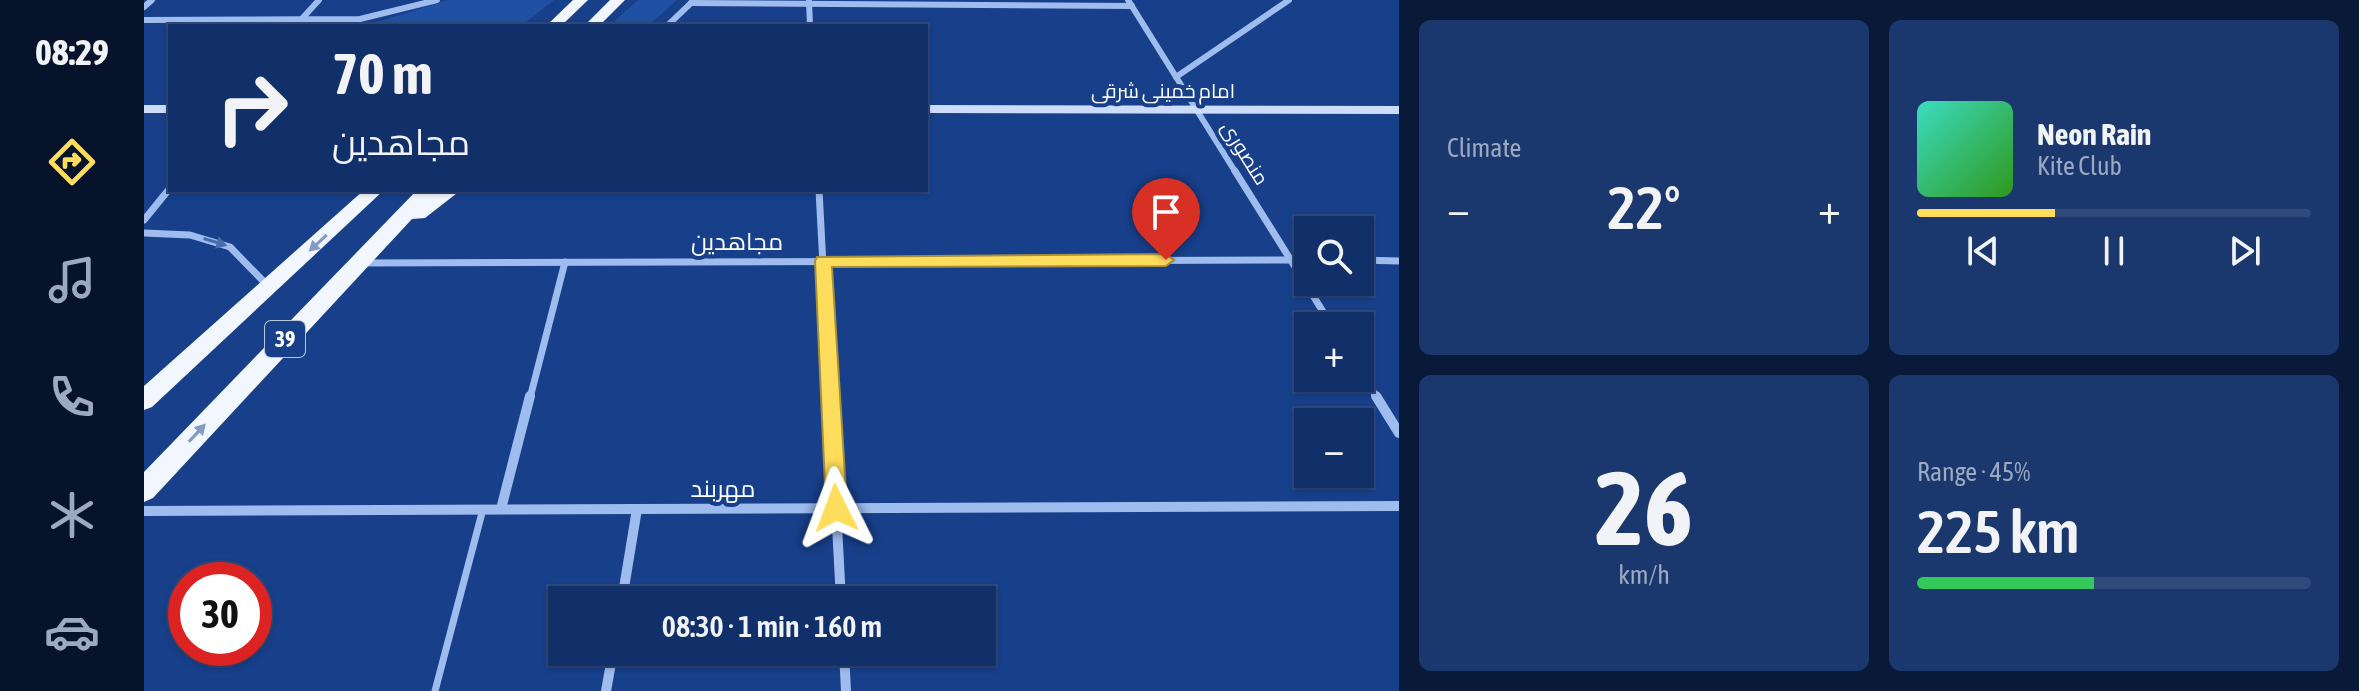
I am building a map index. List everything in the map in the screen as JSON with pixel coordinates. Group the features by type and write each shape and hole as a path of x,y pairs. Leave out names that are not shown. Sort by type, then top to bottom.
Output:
{"highway":[{"path":"593,24 618,0"},
{"path":"548,24 575,5"},
{"path":"555,24 575,5"},
{"name":"39","path":"144,400 373,192"},
{"name":"39","path":"144,490 426,192"},
{"path":"384,237 449,192"}],"main road":[{"path":"144,109 168,109"},
{"name":"امام خمینی شرقی","path":"928,109 1399,110"}],"street":[{"path":"144,7 152,0"},
{"path":"297,24 319,0"},
{"path":"144,20 297,24 360,19 437,0"},
{"path":"1176,77 1289,0"},
{"path":"669,24 692,2 1130,3"},
{"path":"809,2 810,24"},
{"name":"منصوری","path":"1130,3 1323,312"},
{"path":"144,220 168,190"},
{"path":"819,192 840,586"},
{"path":"144,233 190,235 230,247 269,288"},
{"name":"مجاهدین","path":"359,263 1291,260"},
{"path":"1374,260 1399,261"},
{"path":"501,509 565,262"},
{"path":"1374,392 1399,433"},
{"name":"مهربند","path":"144,511 1399,506"},
{"path":"624,586 637,509"},
{"path":"606,691 610,666"},
{"path":"845,666 846,691"}],"lane":[{"path":"435,691 483,509"}],"shaded area":[{"path":"448,0 554,0 524,24 370,24"},
{"path":"638,0 677,0 650,24 611,24"}],"route":[{"path":"836,508 823,261 1166,260"}]}
